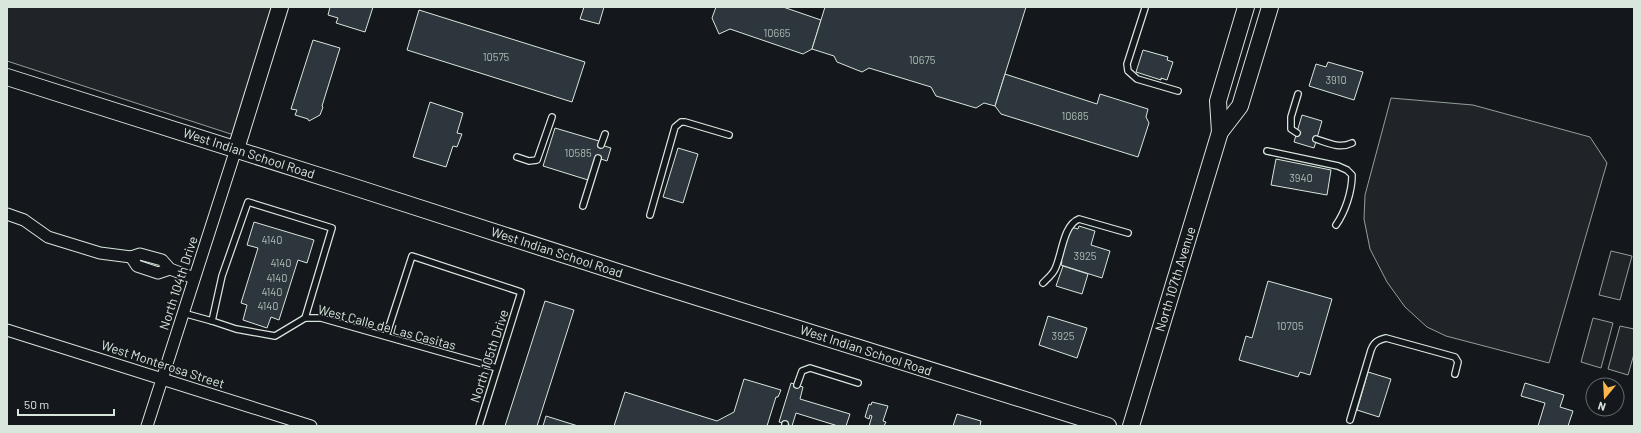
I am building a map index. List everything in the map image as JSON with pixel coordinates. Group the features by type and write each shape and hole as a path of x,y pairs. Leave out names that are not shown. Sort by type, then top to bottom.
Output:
{"main road":[{"path":"236,149 280,7"},
{"name":"North 107th Avenue","path":"1131,426 1220,132 1218,101 1246,7"},
{"name":"North 107th Avenue","path":"1220,132 1240,106 1270,7"},
{"name":"West Indian School Road","path":"7,77 652,283 1108,426"}],"street":[{"name":"North 104th Drive","path":"147,426 182,313 236,149"},
{"path":"7,214 24,220 48,237 100,253 131,257 140,254 162,260 170,269 194,278"},
{"path":"131,257 137,266 158,273 170,269"},
{"path":"149,270 153,258"},
{"name":"West Monterosa Street","path":"7,330 311,426"}],"lane":[{"path":"1145,8 1127,64 1128,71 1137,79 1178,91"},
{"path":"1297,132 1291,129 1290,123 1298,94"},
{"path":"517,157 529,161 537,160 552,117"},
{"path":"650,215 675,128 678,124 685,122 729,135"},
{"path":"602,145 605,134"},
{"path":"1316,139 1335,145 1346,146 1352,143"},
{"path":"1267,150 1338,166 1347,170 1352,175 1352,183 1344,209 1336,225"},
{"path":"583,206 598,158"},
{"path":"212,321 222,276 248,202 332,228 305,318"},
{"path":"1042,283 1055,270 1069,228 1074,221 1079,219 1128,233"},
{"name":"North 105th Drive","path":"386,336 412,256 521,292 479,426"},
{"name":"West Calle de Las Casitas","path":"182,313 236,329 275,336 305,318 321,318 497,368"},
{"path":"1350,420 1371,350 1374,343 1380,339 1386,338 1455,357 1458,362 1455,374"},
{"path":"797,385 802,371 810,368 858,383"}],"shaded area":[{"path":"7,7 280,7 240,137 7,61"},
{"path":"1391,98 1473,105 1590,137 1607,163 1549,363 1446,336 1427,327 1405,307 1387,282 1370,249 1364,219 1365,195"},
{"path":"1611,251 1632,256 1620,300 1599,295"},
{"path":"1593,318 1613,323 1601,368 1581,362"},
{"path":"1620,326 1634,329 1634,354 1628,375 1608,369"}],"building":[{"path":"330,7 373,7 365,32 336,23 338,18 328,15"},
{"path":"584,7 604,7 599,24 580,19"},
{"path":"716,7 783,7 821,20 812,49 803,54 730,29 719,34 712,18"},
{"path":"825,7 1026,7 995,106 984,103 976,108 936,96 931,87 869,68 862,72 837,62 834,56 812,49"},
{"path":"419,10 585,62 572,102 407,50"},
{"path":"313,40 340,48 320,115 309,121 308,119 295,115 297,110 291,109"},
{"path":"1143,50 1168,57 1167,60 1173,62 1167,80 1161,78 1161,80 1136,72"},
{"path":"1328,62 1363,72 1354,100 1309,86 1316,64 1326,67"},
{"path":"1005,74 1097,104 1100,94 1148,109 1146,117 1149,123 1138,157 1001,114 995,106"},
{"path":"430,102 463,113 457,133 462,134 457,147 453,146 446,167 413,157"},
{"path":"1302,115 1322,121 1314,148 1294,142"},
{"path":"555,128 599,141 598,144 611,148 607,161 595,157 588,180 543,166"},
{"path":"678,148 698,154 683,203 663,197"},
{"path":"1276,159 1331,170 1327,195 1271,185"},
{"path":"254,222 314,240 307,263 298,260 279,320 271,317 267,328 243,320 247,305 241,303 258,248 247,245"},
{"path":"1079,226 1095,231 1091,245 1110,251 1102,278 1061,265 1061,260 1071,227 1078,229"},
{"path":"1063,266 1088,274 1082,294 1056,286"},
{"path":"1268,281 1332,299 1310,375 1300,372 1298,377 1239,360 1246,336 1252,338"},
{"path":"545,301 574,310 537,426 505,426"},
{"path":"1048,316 1087,328 1077,358 1039,345"},
{"path":"1368,372 1391,379 1379,417 1357,410"},
{"path":"744,379 781,390 778,397 776,397 767,426 614,426 625,392 717,421 734,412"},
{"path":"791,383 803,387 800,399 850,414 846,426 838,426 796,413 792,426 779,422"},
{"path":"1525,383 1564,395 1560,407 1573,411 1568,426 1538,426 1545,403 1521,396"},
{"path":"872,402 888,406 883,421 886,422 884,426 869,426 872,416 870,415 869,419 865,417 869,404 871,405"},
{"path":"957,414 981,421 980,426 953,426"},
{"path":"546,416 578,426 543,426"}]}
